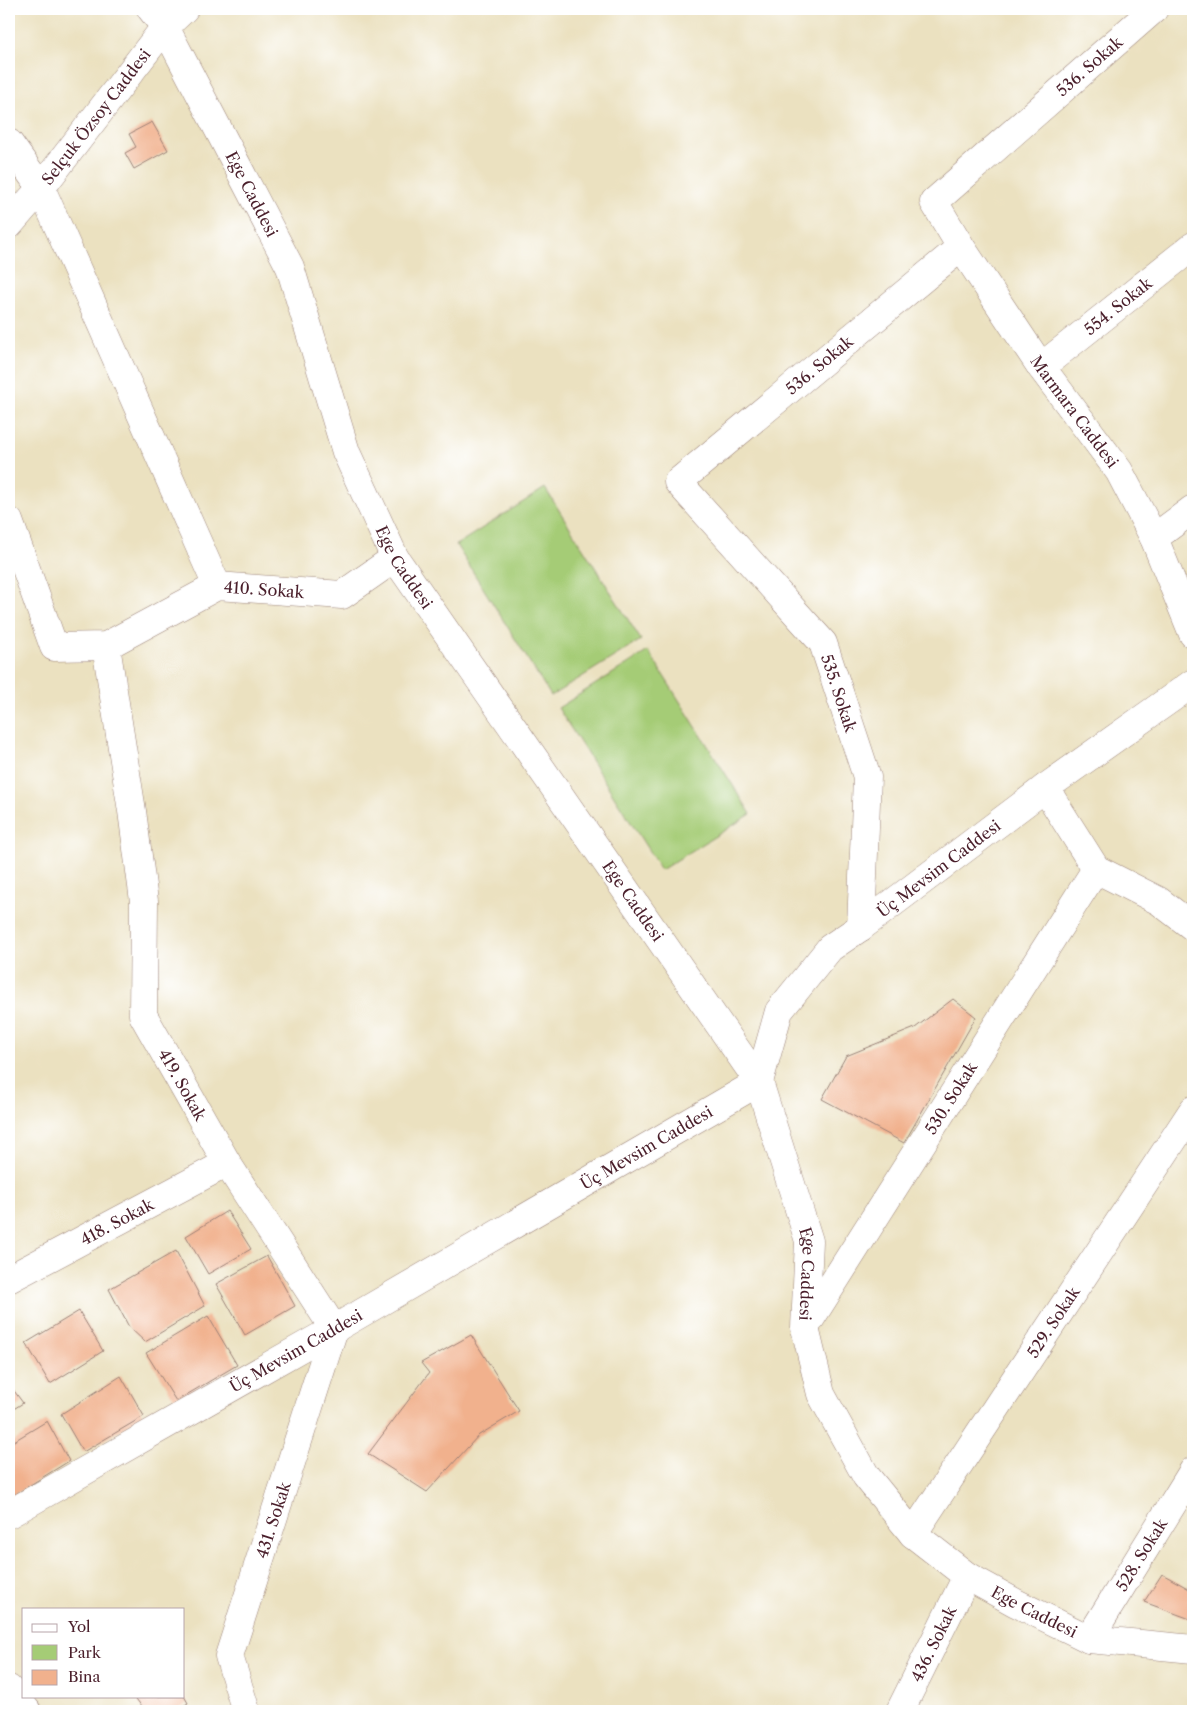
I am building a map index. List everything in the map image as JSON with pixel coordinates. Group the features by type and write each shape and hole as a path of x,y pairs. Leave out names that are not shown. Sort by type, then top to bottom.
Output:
{"street":[{"name":"Selçuk Özsoy Caddesi","path":"9,225 41,188 158,18 184,9"},
{"name":"536. Sokak","path":"934,202 1154,9"},
{"name":"Ege Caddesi","path":"158,18 290,267 346,452 395,558 759,1082 809,1241 805,1328 821,1394 866,1476 913,1534 967,1576 1016,1603 1089,1639 1193,1649"},
{"path":"9,143 41,188 217,586"},
{"name":"Marmara Caddesi","path":"934,202 961,247 1041,367 1118,471 1154,538 1193,634"},
{"name":"554. Sokak","path":"1041,367 1193,246"},
{"name":"536. Sokak","path":"678,482 961,247"},
{"name":"535. Sokak","path":"678,482 823,643 867,777 861,928"},
{"path":"1154,538 1193,508"},
{"path":"9,521 54,647 106,646"},
{"name":"410. Sokak","path":"106,646 217,586 342,595 395,558"},
{"name":"419. Sokak","path":"106,646 144,901 143,1014 227,1163 334,1329"},
{"name":"Üç Mevsim Caddesi","path":"9,1514 334,1329 759,1082 779,1011 830,948 861,928 1044,788 1193,683"},
{"path":"1044,788 1096,869 1159,901 1193,927"},
{"name":"530. Sokak","path":"805,1328 1096,869"},
{"name":"529. Sokak","path":"913,1534 1193,1110"},
{"name":"418. Sokak","path":"9,1279 227,1163"},
{"name":"431. Sokak","path":"246,1711 229,1656 334,1329"},
{"name":"528. Sokak","path":"1089,1639 1193,1471"},
{"name":"436. Sokak","path":"900,1711 967,1576"},
{"path":"9,1689 27,1711"}],"green space":[{"path":"545,488 641,640 551,696 456,545"},
{"path":"648,651 751,814 661,870 558,708"}],"building":[{"path":"152,122 168,150 134,169 125,153 136,147 129,134"},
{"path":"953,999 976,1017 904,1143 822,1099 846,1056 915,1028"},
{"path":"227,1211 251,1249 208,1274 186,1236"},
{"path":"176,1251 205,1306 145,1342 129,1327 109,1289"},
{"path":"267,1256 295,1306 245,1335 216,1284"},
{"path":"79,1311 103,1351 50,1384 26,1343"},
{"path":"208,1316 237,1365 176,1401 146,1353"},
{"path":"471,1335 519,1411 479,1435 427,1492 368,1454 429,1373 421,1363"},
{"path":"121,1376 144,1416 83,1452 61,1414"},
{"path":"9,1384 23,1403 9,1412"},
{"path":"47,1421 69,1461 9,1498 9,1444"},
{"path":"1162,1574 1193,1591 1193,1620 1144,1602"},
{"path":"135,1698 185,1698 188,1703 176,1711 145,1711"}]}
